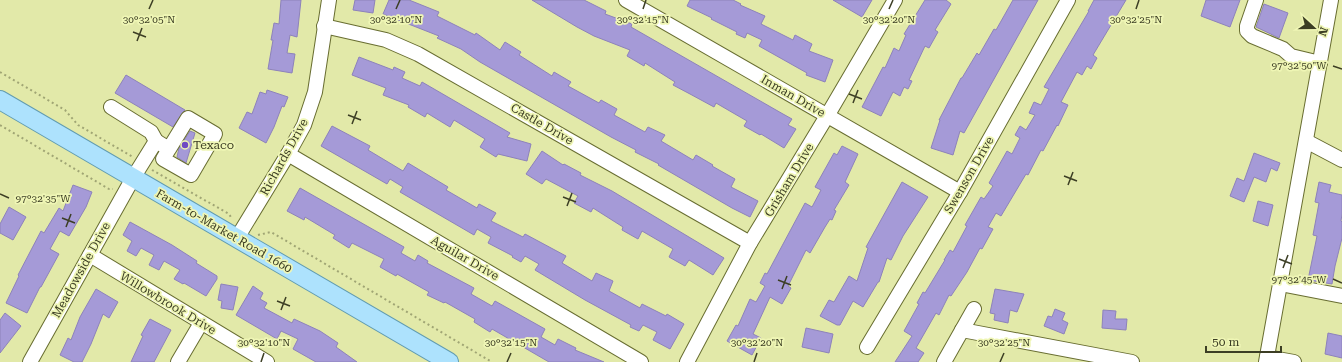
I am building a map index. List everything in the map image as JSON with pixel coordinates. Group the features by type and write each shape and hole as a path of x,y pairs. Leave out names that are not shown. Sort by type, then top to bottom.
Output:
{"main road":[{"name":"Farm-to-Market Road 1660","path":"0,100 133,178 235,229 449,362"}],"street":[{"name":"Richards Drive","path":"235,229 288,154 304,125 315,92 329,0"},
{"name":"Inman Drive","path":"626,0 960,192"},
{"name":"Grisham Drive","path":"687,362 750,243 895,0"},
{"name":"Swenson Drive","path":"867,347 960,192 1068,0"},
{"path":"1256,0 1247,26 1247,31 1252,36 1283,49 1291,56 1320,63"},
{"path":"1294,362 1267,359 1320,63 1327,1"},
{"name":"Castle Drive","path":"324,26 386,40 418,54 750,243"},
{"path":"111,107 151,132 156,141 169,149"},
{"name":"Meadowside Drive","path":"30,362 133,178 156,141"},
{"path":"1306,141 1342,160"},
{"name":"Aguilar Drive","path":"288,154 641,362"},
{"name":"Willowbrook Drive","path":"90,255 267,362"},
{"path":"1280,284 1342,296"},
{"path":"944,362 974,309"},
{"path":"178,362 200,322"},
{"path":"962,330 1132,362"}],"path":[{"path":"0,72 65,110 78,125 130,155 134,160"},
{"path":"0,125 109,189 115,189"},
{"path":"152,170 229,214 235,229"},
{"path":"258,235 271,232 492,362"}],"building":[{"path":"281,0 301,0 297,37 290,35 287,53 295,54 292,73 268,69 273,40 271,40 274,23 279,24"},
{"path":"355,0 375,0 373,13 353,10"},
{"path":"389,0 409,0 439,12 437,16 475,35 476,33 500,50 505,42 521,52 519,55 552,76 554,72 571,82 568,86 599,103 601,100 617,109 614,115 645,132 648,127 665,135 661,141 693,160 696,155 713,165 712,166 735,179 731,187 758,201 750,217 658,165 659,164 635,152 636,150 480,62 461,49 437,38 439,36 383,14"},
{"path":"532,0 584,0 606,11 605,14 632,24 631,27 792,119 788,125 796,129 784,148 744,126 747,121 716,103 714,107 673,85 675,82 645,63 644,66 627,56 630,50 594,36"},
{"path":"690,0 733,0 741,4 740,5 765,16 761,24 793,40 795,35 812,44 809,51 833,60 825,82 806,75 807,73 759,46 762,40 747,33 745,38 736,34 737,32 687,6"},
{"path":"833,0 872,0 862,17"},
{"path":"925,0 946,0 951,4 935,30 938,32 929,48 925,46 909,80 912,81 908,89 904,87 900,96 893,92 881,116 862,107 883,67 885,68 894,48 899,51 906,35 904,34"},
{"path":"1013,0 1038,0 964,133 960,131 953,155 931,148 939,120 961,78 977,53 979,55 994,29 996,30"},
{"path":"1094,0 1126,0 1093,55 1097,58 1091,69 1087,66 1082,75 1077,72 1061,102 1068,105 1058,126 1057,125 1043,151 1041,150 1028,175 1026,174 1001,216 996,213 988,227 993,229 982,249 980,248 967,272 951,296 949,295 939,315 936,313 916,348 924,353 918,362 895,362 912,336 904,331 919,304 917,303 923,292 925,293 950,250 953,252 967,226 965,225 981,197 984,199 993,186 989,183 1007,151 1012,154 1020,138 1015,135 1020,126 1026,130 1035,115 1029,113 1034,102 1041,105 1049,89 1044,87"},
{"path":"1206,0 1240,0 1230,27 1201,16"},
{"path":"1264,4 1288,13 1279,38 1256,27"},
{"path":"359,57 393,70 394,67 405,72 402,78 420,86 422,82 510,133 507,137 531,144 527,161 498,154 496,157 480,147 485,139 454,120 450,127 427,113 425,117 408,107 409,105 383,95 386,88 352,75"},
{"path":"126,75 185,110 173,127 115,93"},
{"path":"267,90 288,97 284,107 282,106 266,143 239,128 247,112 252,114 260,92 266,94"},
{"path":"332,126 370,146 368,150 403,171 408,163 448,187 446,190 477,208 479,204 496,213 491,221 523,237 525,234 566,256 562,263 592,281 596,273 613,281 609,291 640,308 642,304 666,316 667,314 684,324 670,349 653,340 657,332 643,325 639,331 630,327 631,325 535,270 539,264 525,256 521,262 512,257 513,256 488,243 491,237 477,229 474,235 400,192 403,187 390,179 387,184 321,146"},
{"path":"190,131 195,133 186,163 177,157 179,148"},
{"path":"842,146 858,154 845,182 849,185 834,210 836,211 832,220 830,219 810,253 806,250 788,286 791,288 782,304 770,297 753,334 761,338 752,355 727,341 736,325 738,326 750,299 756,302 765,286 760,283 765,273 767,274 805,203 812,207 821,190 815,187 834,153 837,155"},
{"path":"542,151 563,165 564,164 581,173 580,175 612,191 724,258 713,275 689,260 685,266 669,257 673,249 642,231 638,239 622,230 623,227 593,208 591,212 574,203 578,196 546,179 542,184 526,174"},
{"path":"1254,153 1280,163 1277,171 1271,168 1266,182 1254,177 1244,202 1230,196 1237,178 1244,181"},
{"path":"902,182 928,197 903,236 891,260 887,258 879,282 863,307 853,301 840,325 837,325 820,316 829,300 834,302 849,276 857,281 868,248 866,247"},
{"path":"1319,182 1331,185 1329,192 1342,195 1342,238 1332,284 1308,280 1317,236 1313,235 1319,203 1315,202"},
{"path":"73,185 92,192 86,207 69,236 60,231 50,249 59,254 27,313 6,303 19,276 18,275 41,231 44,233 59,208 63,211"},
{"path":"300,188 404,247 401,253 415,261 418,255 428,261 427,263 474,288 471,294 492,306 495,301 545,329 541,337 555,345 558,339 576,348 575,350 604,362 549,362 492,329 490,332 474,322 475,319 445,302 444,303 427,295 429,292 397,274 396,276 380,267 384,259 352,243 349,248 333,238 335,235 305,217 304,220 287,211"},
{"path":"1258,201 1273,205 1268,226 1253,221"},
{"path":"9,207 26,217 13,240 0,233 0,224"},
{"path":"130,222 172,245 197,261 196,263 217,276 217,279 206,296 174,279 180,270 164,261 159,270 149,265 154,255 141,248 136,256 127,251 132,241 123,235"},
{"path":"221,284 238,287 233,310 221,308 222,301 218,300"},
{"path":"253,286 263,293 260,299 267,303 264,308 292,323 294,319 320,331 338,343 336,347 357,362 316,362 293,349 298,339 281,331 277,339 236,315"},
{"path":"96,289 118,302 109,318 103,314 82,362 74,362 60,355 68,338 71,340 80,317"},
{"path":"995,289 1024,294 1017,312 1010,310 1008,323 994,320 995,314 990,313"},
{"path":"1055,309 1065,313 1062,320 1068,323 1064,334 1044,326 1048,316 1052,317"},
{"path":"1103,310 1116,311 1115,319 1127,319 1126,330 1102,328"},
{"path":"5,313 21,326 0,353 0,320"},
{"path":"150,319 171,330 154,362 131,362 143,336 141,335"},
{"path":"806,328 833,334 829,353 802,347"},
{"path":"1328,333 1342,336 1342,358 1325,354"}],"place":[{"name":"Texaco","path":"185,145"}]}
